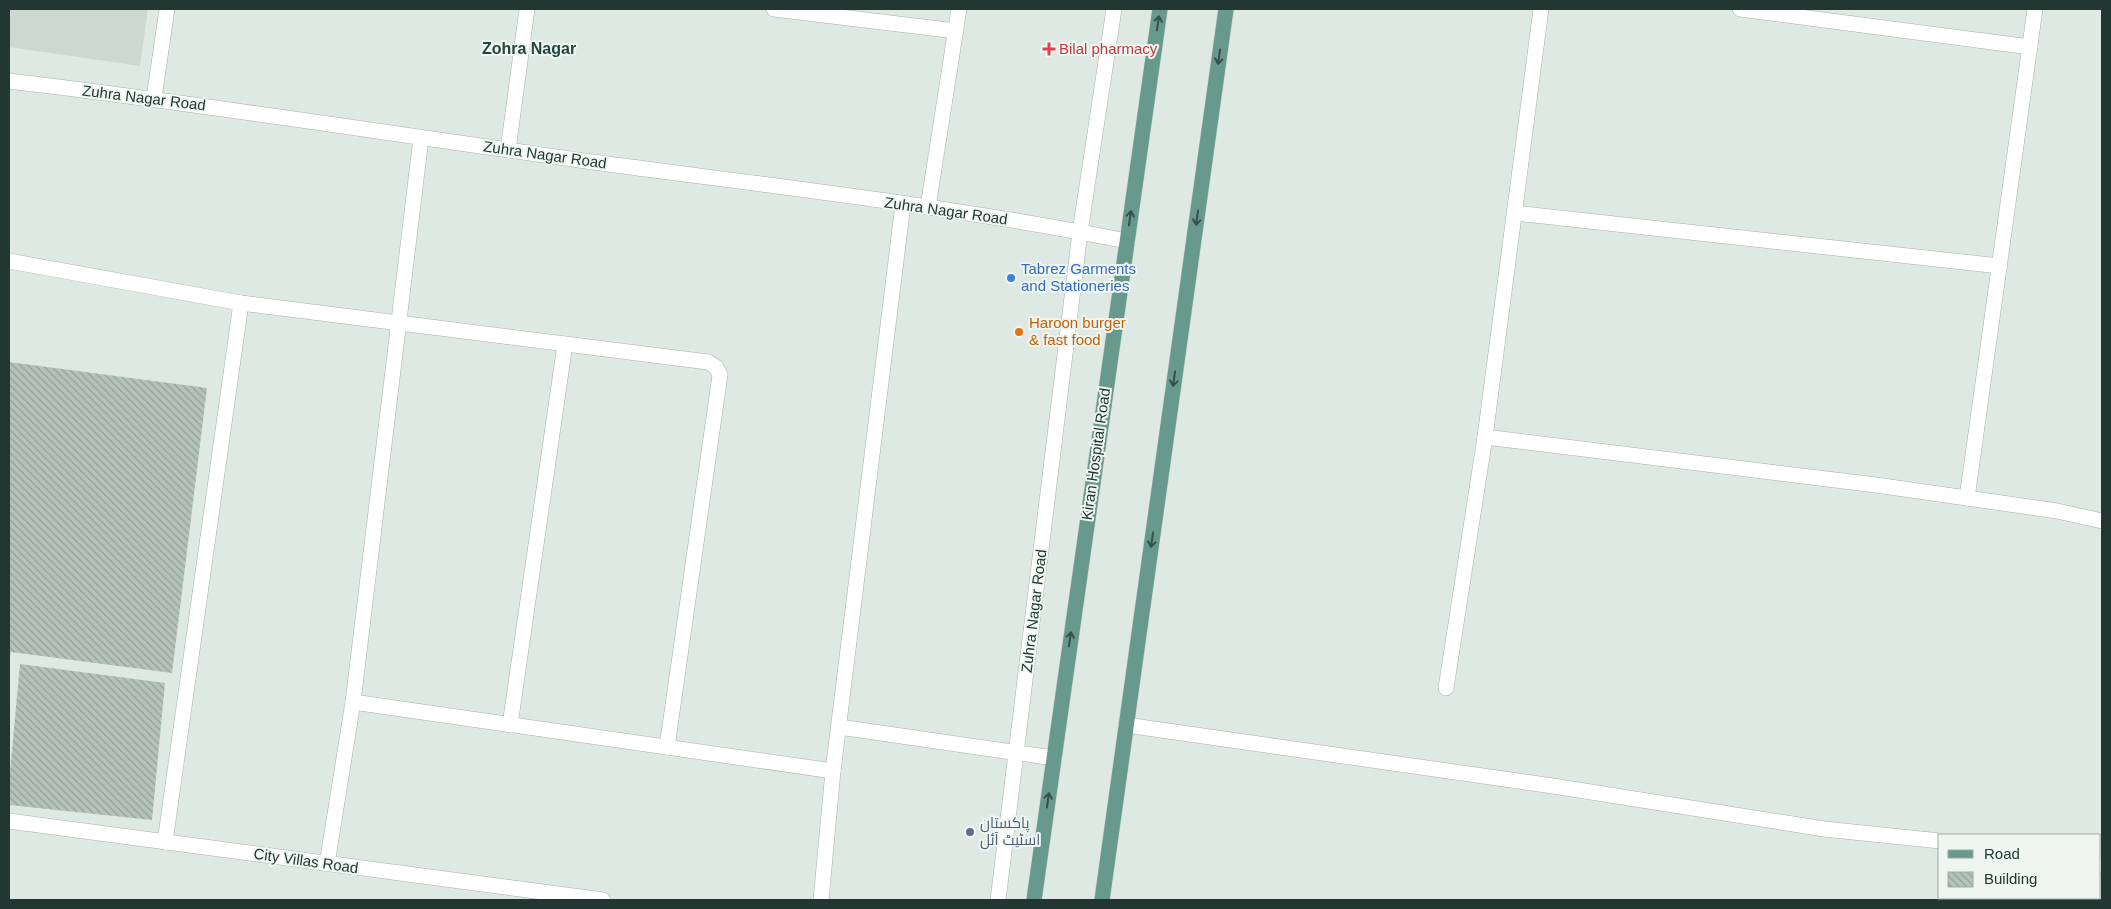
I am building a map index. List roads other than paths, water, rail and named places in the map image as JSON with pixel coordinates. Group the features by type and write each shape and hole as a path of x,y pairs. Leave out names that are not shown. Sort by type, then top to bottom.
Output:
{"main road":[{"name":"Kiran Hospital Road","path":"1034,900 1160,9"},
{"path":"1102,900 1226,9"}],"street":[{"path":"154,98 167,9"},
{"path":"508,150 527,9"},
{"path":"776,9 956,31"},
{"path":"928,207 959,9"},
{"name":"Zuhra Nagar Road","path":"998,900 1080,232 1114,9"},
{"path":"1446,688 1485,437 1542,9"},
{"path":"1740,9 2030,47"},
{"path":"1968,498 2035,9"},
{"name":"Zuhra Nagar Road","path":"9,82 154,98 421,138 928,207 1080,232"},
{"path":"326,864 353,702 421,138"},
{"path":"821,900 833,771 903,204"},
{"path":"1515,213 2000,266"},
{"path":"1080,232 1127,241"},
{"path":"9,261 241,302 400,324 708,362 716,367 720,375 667,747"},
{"path":"165,842 241,302"},
{"path":"510,725 565,344"},
{"path":"1485,437 1866,483 2057,511 2102,521"},
{"path":"353,702 833,771"},
{"path":"1126,725 1553,786 1824,829 1938,841"},
{"path":"839,728 1054,758"},
{"name":"City Villas Road","path":"9,821 603,900"}],"place":[{"name":"Bilal pharmacy","path":"1049,49"},
{"name":"Tabrez Garments and Stationeries","path":"1011,278"},
{"name":"Haroon burger & fast food","path":"1019,332"},
{"name":"پاکستان اسٹیٹ آئل","path":"970,832"}],"district":[{"name":"Zohra Nagar","path":"529,48"}]}
